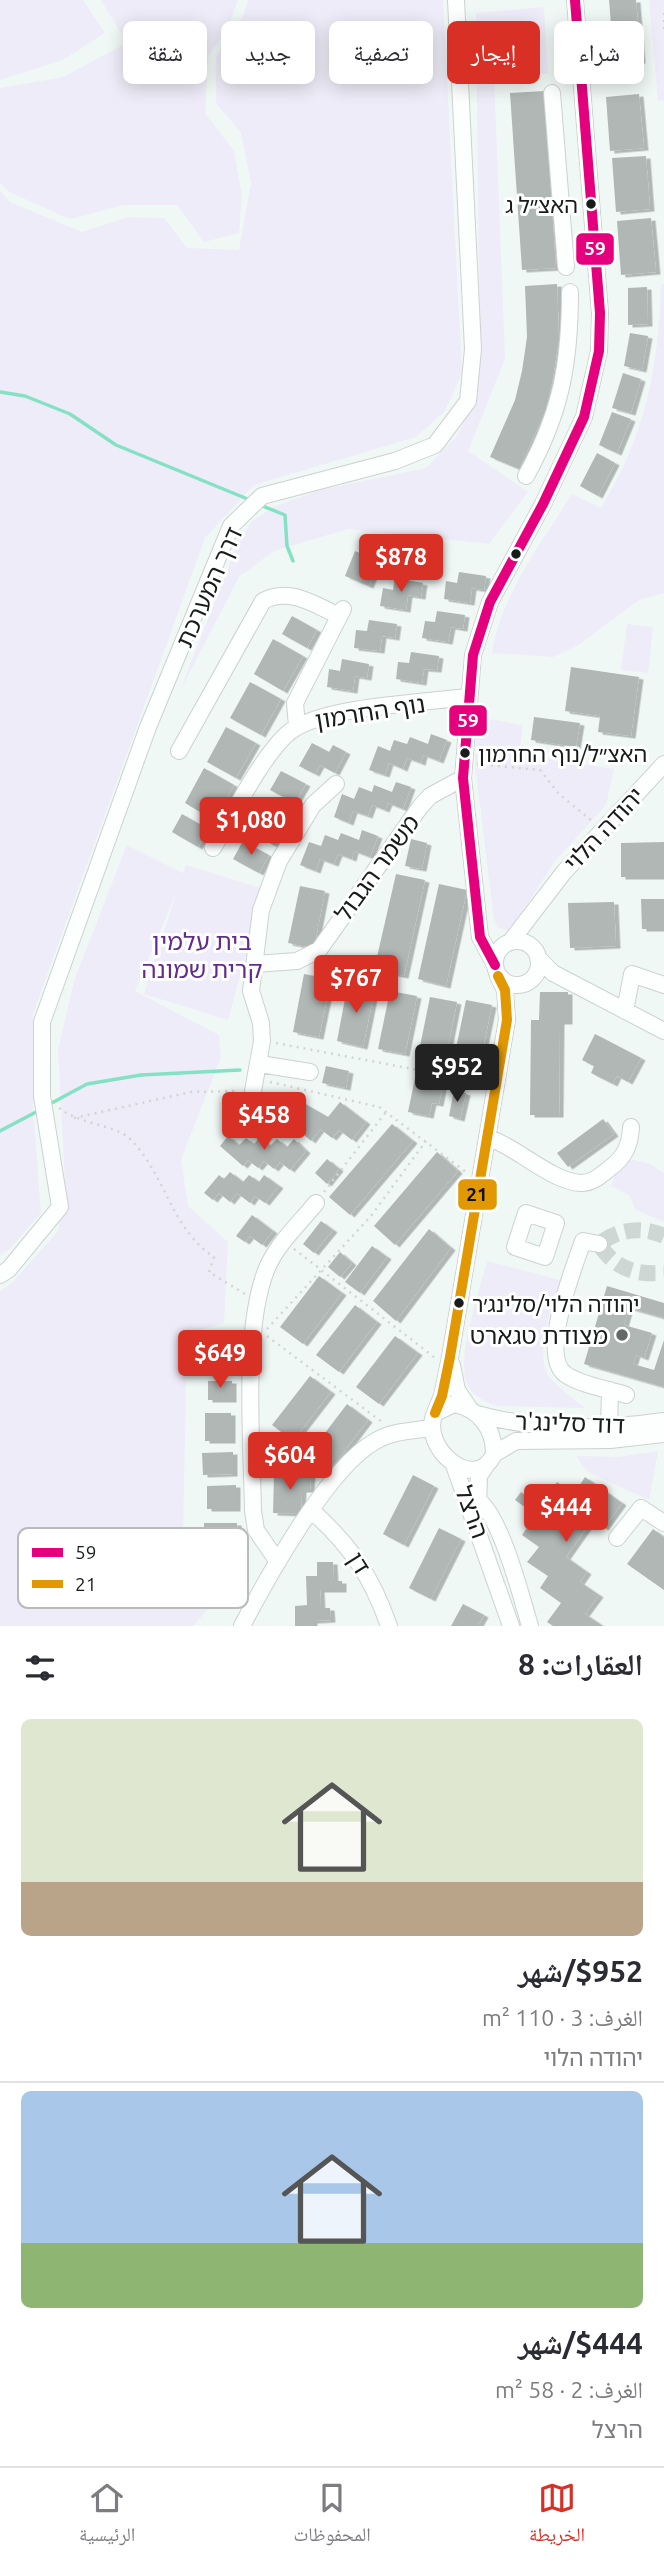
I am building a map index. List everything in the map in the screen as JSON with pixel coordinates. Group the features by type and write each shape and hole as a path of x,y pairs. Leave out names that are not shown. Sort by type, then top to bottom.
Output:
{"street":[{"name":"דרך המערכת","path":"0,1275 9,1269 60,1207 43,1096 43,1022 148,727 232,526 262,496 395,461 436,445 468,401 473,349 456,0"},
{"path":"451,1352 457,1390 491,1433 491,1459 467,1470 454,1465 434,1440 433,1420 442,1396 451,1352 507,1020 505,990 481,943 479,928 463,771 467,697 472,655 489,602 572,447 590,396 598,351 600,313 575,0"},
{"path":"552,93 566,267"},
{"path":"559,179 590,178"},
{"path":"526,476 542,446 563,387 569,357 570,292"},
{"path":"563,387 590,396"},
{"path":"179,751 253,614 263,601 274,596 290,595 341,613 295,703 297,726"},
{"name":"נוף החרמון","path":"213,848 274,749 297,726 313,718 344,712 467,697"},
{"name":"יהודה הלוי","path":"508,942 604,828 664,764"},
{"name":"משמר הגבול","path":"255,964 297,961 319,950 420,807 463,771"},
{"path":"310,1072 256,1078 262,1041 261,1023 251,991 261,911 279,861 313,805 336,785"},
{"name":"יהודה הלוי","path":"538,955 536,922 545,896"},
{"path":"479,928 493,943 526,942 546,968 664,1031"},
{"path":"508,942 495,955 496,970 510,984 567,981"},
{"path":"507,1020 538,968 538,955"},
{"path":"625,1011 632,974 664,985"},
{"path":"487,1137 506,1143 548,1171 579,1183 594,1181 617,1163 630,1144 631,1127"},
{"path":"278,1562 256,1531 253,1511 251,1422 257,1301 266,1270 276,1251 316,1203"},
{"path":"556,1223 591,1242 555,1334 555,1357 566,1375 626,1395"},
{"path":"609,1428 610,1390"},
{"path":"242,1626 278,1562 312,1511 357,1454 392,1433 433,1420 454,1404 473,1411"},
{"name":"דוד סלינג'ר","path":"473,1411 538,1426 609,1428 664,1421"},
{"name":"דוד סלינג'ר","path":"491,1459 516,1441 610,1440 664,1434"},
{"name":"הרצל","path":"489,1559 477,1499 479,1476 491,1459"},
{"name":"הרצל","path":"454,1465 511,1626"},
{"path":"477,1499 487,1506 514,1572 530,1626"},
{"path":"618,1538 641,1508 661,1515"},
{"name":"דן","path":"312,1511 343,1538 361,1564 389,1626"}],"path":[{"path":"664,13 664,31"},
{"path":"463,771 540,769 578,812 604,828"},
{"path":"262,1041 481,1082"},
{"path":"73,1119 256,1078 367,1104 386,1112 466,1172"},
{"path":"43,1096 73,1119 126,1135 145,1156 181,1224 202,1249 214,1257 209,1272 257,1301"},
{"path":"316,1203 386,1112"},
{"path":"388,1426 263,1333 371,1216 426,1141"},
{"path":"294,1250 434,1357"}],"green space":[{"path":"0,0 83,0 105,33 63,60 0,80"},
{"path":"101,0 238,0 230,21 221,21 221,38 208,57 207,76 207,21 123,21 123,36"},
{"path":"248,0 443,0 462,373 445,411 416,437 254,485 205,538 33,1014 33,1106 41,1213 10,1249 0,1255 0,190 10,202 82,232 128,217 164,218 187,248 239,250 251,183 241,132 216,103 216,57 221,49 221,84 315,84 315,21 239,21"},
{"path":"649,0 664,0 664,100 658,101"},
{"path":"544,7 548,74 540,74 540,21 476,21 476,13"},
{"path":"123,45 123,84 207,84 205,113 234,151 242,196 239,233 204,242 177,205 124,205 70,219 9,192 0,183 0,88 63,77"},
{"path":"477,84 494,84 505,359 468,451 528,492 489,544 348,529 274,551 239,577 179,693 234,553 251,522 273,507 320,490 426,468 457,436 474,401 480,360"},
{"path":"661,284 664,284 664,593 639,600 577,646 553,657 492,653 504,610 524,570 572,494 601,508 629,454 653,373"},
{"path":"627,624 653,627 648,673 621,670"},
{"path":"477,717 523,725 519,754 614,769 606,805 555,861 510,931 498,928 494,919 475,765"},
{"name":"בית עלמין קרית שמונה","path":"127,845 183,873 186,865 264,889 228,1020 144,994 177,891 135,991 219,1035 221,1057 181,1160 188,1206 228,1242 224,1323 187,1334 183,1528 18,1528 18,1608 209,1608 193,1626 0,1626 0,1291 12,1283 58,1231 65,1184 58,1049 75,978"},
{"path":"633,1160 648,1163 664,1173 664,1222 636,1210 629,1195 611,1186 618,1166"},
{"path":"487,1261 560,1280 549,1317 543,1358 551,1379 585,1408 497,1406 480,1398 469,1388 464,1372 464,1357"},
{"path":"658,1451 649,1500 588,1472 576,1456 618,1457"}],"building":[{"path":"609,0 636,0 638,21 611,21"},
{"path":"544,91 556,268 522,270 510,93"},
{"path":"639,94 644,148 610,151 606,97"},
{"path":"646,156 650,209 616,212 612,158"},
{"path":"651,218 656,272 621,275 617,221"},
{"path":"557,284 559,339 553,378 546,410 519,469 490,457 515,400 522,371 527,337 525,286"},
{"path":"647,287 648,324 628,325 628,288"},
{"path":"630,333 648,336 642,370 624,366"},
{"path":"623,373 641,379 631,413 612,408"},
{"path":"612,412 631,419 617,453 599,445"},
{"path":"597,453 615,463 598,496 580,486"},
{"path":"355,551 379,561 369,586 345,576"},
{"path":"459,572 486,576 484,590 472,588 470,603 444,599 446,581 457,583"},
{"path":"395,578 423,583 421,597 408,595 406,610 380,606 383,588 393,590"},
{"path":"437,611 465,615 463,629 451,627 448,642 422,638 425,621 435,622"},
{"path":"292,616 317,630 307,648 282,634"},
{"path":"369,620 397,624 395,638 382,636 380,651 354,648 356,630 367,631"},
{"path":"273,639 303,656 283,691 254,674"},
{"path":"411,652 439,656 437,670 424,669 422,683 396,679 398,662 409,663"},
{"path":"342,659 369,664 367,678 355,676 353,691 327,687 329,669 340,671"},
{"path":"571,667 639,677 631,736 598,732 600,716 565,711"},
{"path":"250,682 281,699 261,735 230,718"},
{"path":"534,717 580,723 576,747 531,740"},
{"path":"226,727 256,743 236,778 207,762"},
{"path":"431,734 447,740 439,761 423,755 421,763 407,758 403,769 389,763 385,775 369,770 378,746 390,751 394,740 407,744 410,737 428,744"},
{"path":"312,743 329,752 333,745 346,752 335,773 320,765 315,774 299,766"},
{"path":"204,768 234,785 214,820 185,803"},
{"path":"281,771 306,784 295,803 270,790"},
{"path":"396,782 411,787 403,809 388,803 385,810 372,805 368,816 353,811 349,823 334,817 342,794 354,799 359,787 372,792 374,785 392,792"},
{"path":"266,798 293,814 275,846 248,830"},
{"path":"182,814 208,829 198,847 172,832"},
{"path":"362,830 378,836 370,857 354,851 352,859 338,854 334,864 320,859 316,871 300,865 309,842 321,846 325,835 338,840 341,833 359,840"},
{"path":"411,839 427,843 422,869 405,866"},
{"path":"243,841 269,855 259,873 233,859"},
{"path":"664,842 664,877 621,877 621,843"},
{"path":"396,874 425,880 404,976 374,970"},
{"path":"439,884 467,890 446,986 418,979"},
{"path":"300,886 325,891 314,948 288,943"},
{"path":"641,899 664,899 664,929 642,929"},
{"path":"614,902 616,946 570,948 568,903"},
{"path":"304,974 331,979 319,1037 293,1032"},
{"path":"348,983 375,988 363,1047 337,1041"},
{"path":"390,991 417,996 405,1054 378,1049"},
{"path":"540,992 568,992 568,1022 560,1022 559,1115 530,1115 531,1020 539,1020"},
{"path":"430,997 457,1002 445,1061 418,1056"},
{"path":"466,1000 492,1005 480,1063 454,1058"},
{"path":"595,1034 641,1058 628,1082 617,1076 613,1084 591,1073 594,1066 582,1060"},
{"path":"326,1066 349,1071 346,1088 322,1083"},
{"path":"415,1078 443,1083 439,1104 432,1103 429,1116 408,1112"},
{"path":"454,1090 466,1093 460,1119 449,1116"},
{"path":"300,1101 328,1117 340,1102 366,1122 352,1140 339,1130 332,1138 320,1129 311,1141 303,1134 306,1130 288,1116"},
{"path":"603,1119 614,1134 568,1167 557,1153"},
{"path":"392,1124 413,1141 350,1215 329,1197"},
{"path":"228,1136 239,1145 246,1138 254,1144 260,1137 270,1146 277,1139 287,1147 294,1139 306,1151 290,1170 280,1162 274,1169 264,1161 258,1168 248,1160 243,1166 220,1146"},
{"path":"437,1152 458,1171 395,1245 374,1226"},
{"path":"327,1159 339,1169 327,1184 315,1173"},
{"path":"230,1172 243,1182 249,1175 259,1182 264,1175 279,1186 265,1203 255,1196 250,1203 237,1193 230,1202 219,1193 213,1200 204,1193 219,1175 224,1179"},
{"path":"252,1215 273,1231 262,1245 250,1236 245,1242 236,1236"},
{"path":"321,1221 333,1230 314,1253 303,1244"},
{"path":"429,1229 451,1248 396,1321 373,1301"},
{"path":"372,1246 387,1257 360,1293 345,1282"},
{"path":"340,1252 352,1263 340,1277 328,1267"},
{"path":"319,1276 342,1293 303,1344 280,1327"},
{"name":"מצודת טגארט","path":"607,1286 664,1303 664,1318 629,1308 624,1325 652,1333 644,1358 636,1355 633,1364 654,1370 664,1340 664,1387 584,1364"},
{"path":"355,1305 377,1322 339,1372 316,1355"},
{"path":"395,1336 418,1353 379,1404 356,1387"},
{"path":"200,1343 236,1344 235,1366 200,1365"},
{"path":"310,1376 331,1392 293,1441 272,1425"},
{"path":"208,1381 232,1381 232,1400 208,1400"},
{"path":"347,1404 368,1420 330,1470 309,1454"},
{"path":"205,1413 231,1413 231,1441 205,1441"},
{"path":"233,1452 233,1474 203,1475 202,1453"},
{"path":"274,1473 311,1474 310,1490 302,1490 301,1514 273,1513"},
{"path":"413,1475 434,1486 404,1545 383,1534"},
{"path":"585,1477 622,1503 604,1528 592,1520 566,1557 587,1572 580,1582 599,1595 585,1614 603,1626 553,1626 547,1622 561,1603 540,1588 548,1576 527,1562 539,1547 522,1535 536,1515 515,1500 521,1492 529,1498 539,1484 550,1492 557,1482 574,1494"},
{"path":"236,1485 236,1509 207,1509 207,1486"},
{"path":"204,1523 237,1523 237,1528 204,1528"},
{"path":"439,1528 461,1539 431,1599 409,1588"},
{"path":"653,1529 664,1537 664,1590 627,1564"},
{"path":"317,1562 333,1562 334,1581 342,1581 342,1590 320,1590 321,1608 330,1608 331,1620 313,1621 313,1626 295,1626 295,1606 307,1605 306,1576 317,1576"},
{"path":"463,1604 484,1615 478,1626 451,1626"}],"waterway":[{"path":"0,392 25,396 70,414 116,445 250,500"},
{"path":"260,505 285,515 287,546 293,561"},
{"path":"48,1105 87,1084 141,1075 240,1070"},
{"path":"0,1131 38,1111"}],"tunnel":[{"path":"664,1236 647,1231 630,1231 614,1235 599,1244 605,1253 627,1269 644,1273 664,1273"}],"transit line":[{"name":"59","path":"495,965 480,937 463,778 473,655 490,602 543,504 584,417 599,351 600,313 575,0"},
{"name":"21","path":"435,1413 442,1396 450,1357 507,1020 505,990 498,976"}],"place":[{"name":"האצ״ל ג","path":"591,204"},
{"name":"האצ״ל/נוף החרמון","path":"465,753"},
{"name":"יהודה הלוי/סלינג׳ר","path":"459,1303"},
{"name":"מצודת טגארט","path":"622,1335"}]}
